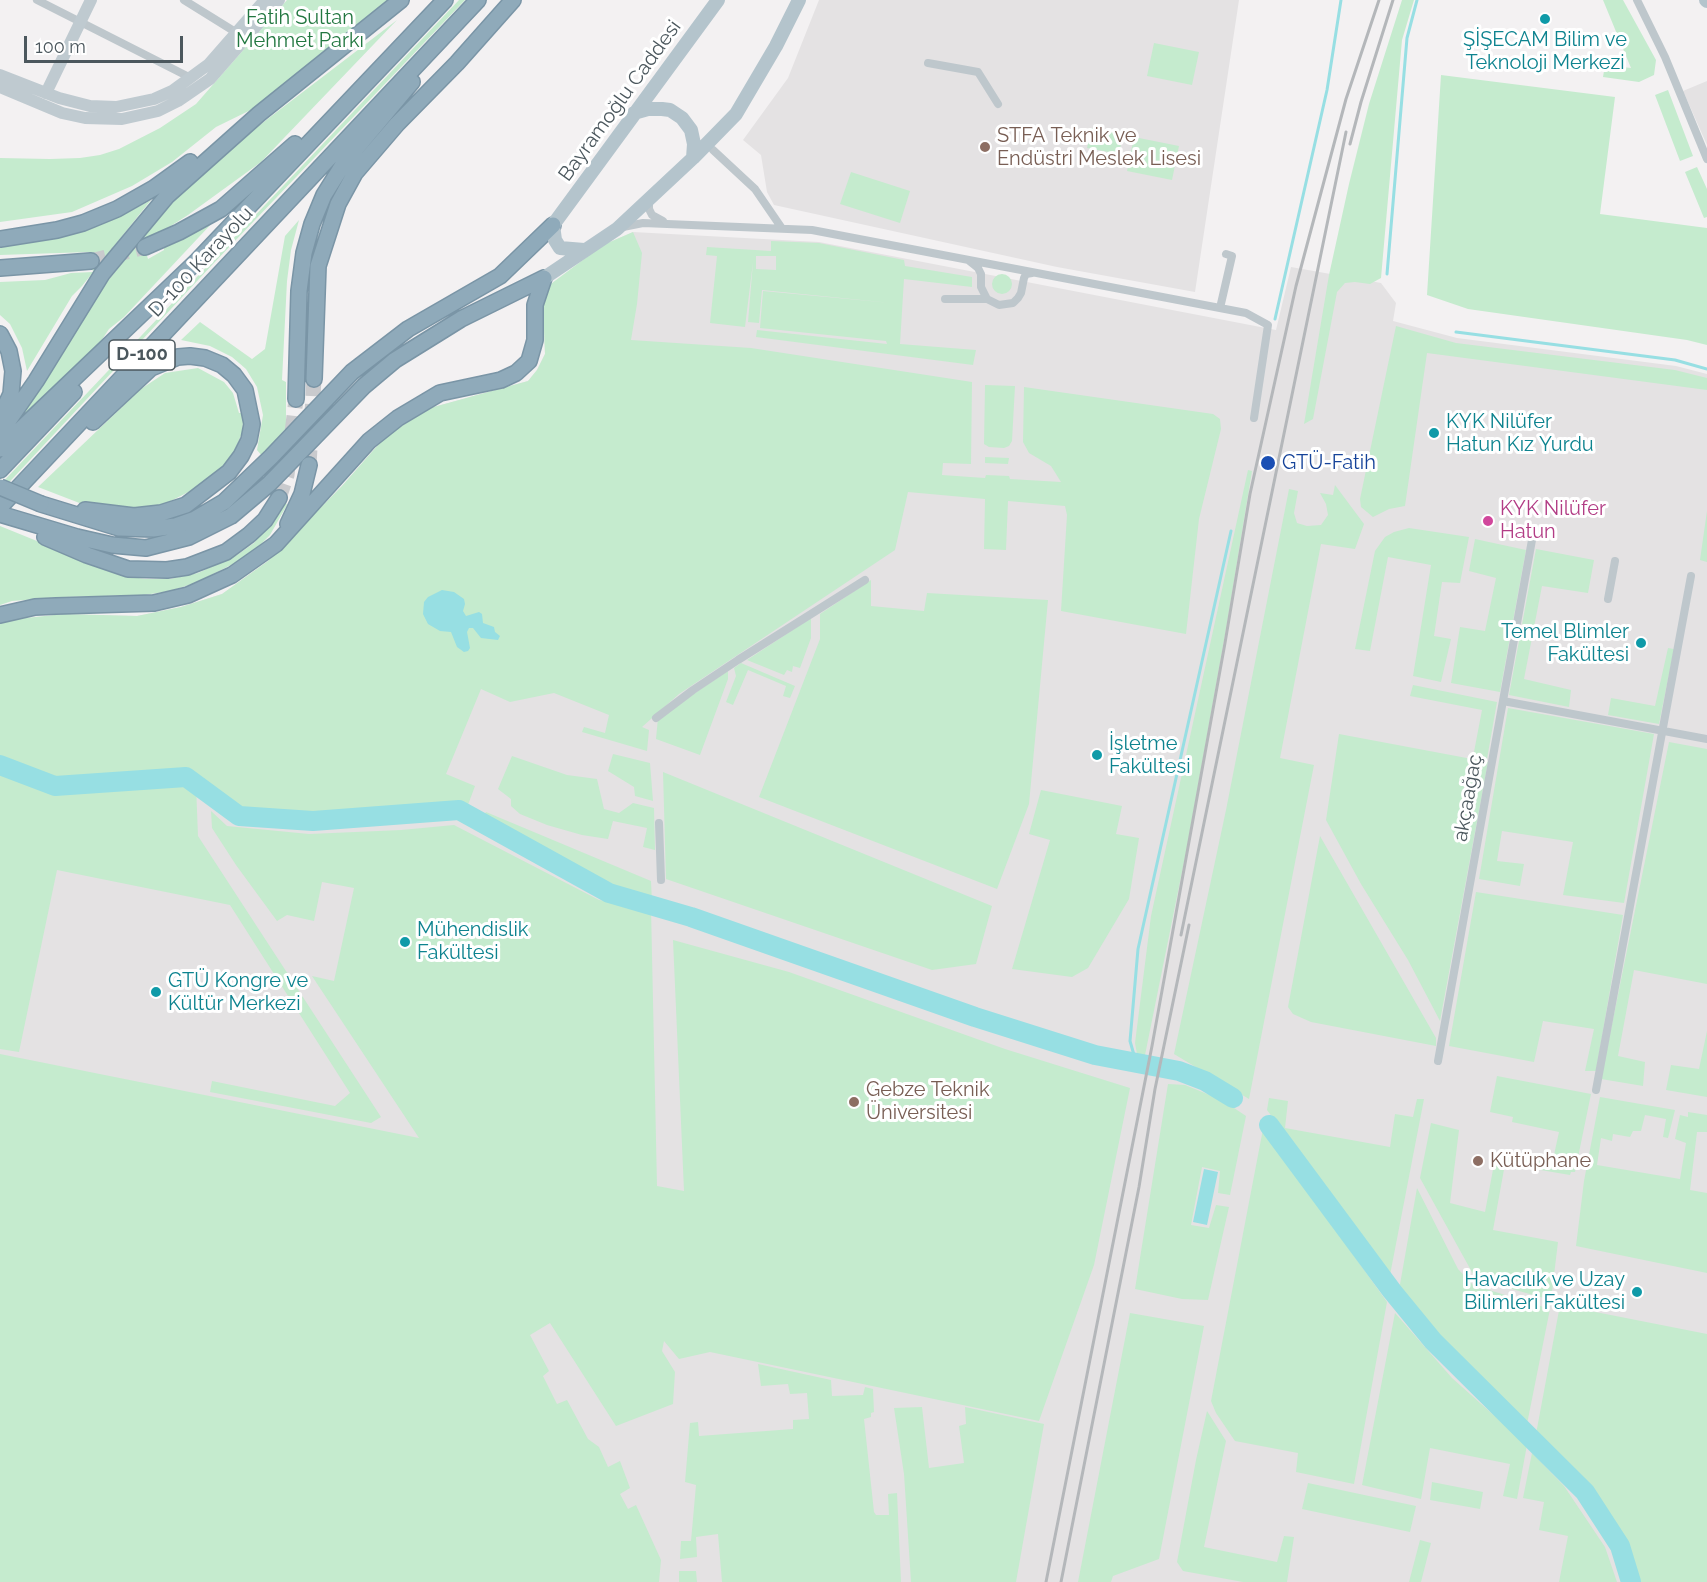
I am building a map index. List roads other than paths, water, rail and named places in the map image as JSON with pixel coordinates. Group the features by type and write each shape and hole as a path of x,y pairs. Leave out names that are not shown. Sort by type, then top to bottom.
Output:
{"highway":[{"path":"0,433 36,381 102,274 167,196 259,114 401,0"},
{"name":"D-100","path":"197,261 444,0"},
{"name":"D-100","path":"443,37 478,0"},
{"path":"314,379 318,266 338,204 355,174 397,124 457,63 513,0"},
{"path":"296,399 299,291 304,253 312,224 324,195 344,163 407,88 443,37"},
{"name":"D-100 Karayolu","path":"0,507 443,37"},
{"path":"145,247 221,209 287,150 337,111"},
{"path":"0,239 57,230 83,223 117,209 154,188 259,114"},
{"path":"0,489 119,528 153,529 174,526 195,519 224,502 360,366 408,329 500,276 553,225"},
{"path":"0,268 91,261"},
{"path":"0,449 197,261"},
{"name":"D-100 Karayolu","path":"0,470 197,261"},
{"path":"33,528 112,545 146,548 189,537 208,529 231,516 269,484 363,386 395,360 461,319 543,278"},
{"path":"0,615 35,607 78,604 127,605 173,600 217,584 232,575 276,544 369,441 398,418 440,393 501,380 516,373 529,361 535,340 535,305 543,278"},
{"path":"0,334 9,351 13,371 11,394 0,417"},
{"path":"40,504 58,504 134,516 161,513 186,505 230,472 241,456 249,440 252,424 245,390 222,365 205,358 178,357 164,362 151,368 90,425 41,464"},
{"path":"276,544 302,494 309,465"},
{"path":"0,516 33,528 87,555 128,569 167,570 187,567 226,552 265,520 279,498"}],"main road":[{"name":"Bayramoğlu Caddesi","path":"553,225 718,0"},
{"path":"543,278 617,229 736,114 777,46 799,0"},
{"path":"634,113 648,109 662,109 670,110 682,118 691,130 694,144 693,158"},
{"path":"553,225 555,240 560,248 584,250"}],"street":[{"path":"38,0 191,78"},
{"path":"46,93 91,0"},
{"path":"184,0 237,33"},
{"path":"175,96 191,78 209,64 265,0"},
{"path":"0,87 62,113 85,118 122,119 210,79 279,0"},
{"path":"1637,0 1665,57 1707,159"},
{"path":"928,63 978,72 998,104"},
{"path":"0,75 74,103 104,108 150,106"},
{"path":"713,150 755,189 781,227"},
{"path":"649,199 649,209 652,214 659,220 669,223"},
{"path":"617,229 643,223 669,223 812,230 1246,313 1268,325 1254,418"},
{"path":"1220,308 1232,256 1226,254"},
{"path":"956,256 978,268 981,274 981,287 987,298 999,305 1012,303 1021,293 1026,274 1036,273"},
{"path":"945,299 987,298"},
{"name":"akçaağaç","path":"1438,1061 1532,540"},
{"path":"1608,599 1616,561"},
{"path":"1596,1090 1691,576"},
{"path":"656,718 738,660 865,580"},
{"path":"1503,701 1707,739"},
{"path":"659,823 661,880"}],"water":[{"path":"442,590 454,592 464,599 463,611 466,616 479,612 482,614 483,623 494,627 495,632 500,636 498,640 481,638 473,628 469,628 467,632 470,648 464,652 457,647 451,632 440,631 428,624 423,614 424,602 428,597"},
{"path":"1204,1169 1218,1172 1207,1225 1193,1222"}],"waterway":[{"path":"1275,319 1327,90 1341,0"},
{"path":"1387,274 1407,38 1417,0"},
{"path":"1456,332 1675,360 1707,369"},
{"path":"1136,1062 1130,1041 1138,949 1231,531"},
{"path":"0,765 55,786 186,777 239,816 313,821 459,810 609,893 691,917 975,1017 1095,1055 1179,1071 1205,1081 1233,1098"},
{"path":"1269,1125 1392,1291 1433,1341 1585,1492 1620,1546 1631,1582"}],"tunnel":[{"path":"91,261 145,247"},
{"path":"309,465 314,379"},
{"path":"279,498 287,475 296,399"}],"railway":[{"path":"1046,1582 1152,1046 1250,494 1296,286 1346,99 1379,0"},
{"path":"1350,144 1393,0"},
{"path":"1181,935 1346,132"},
{"path":"1061,1582 1139,1187 1155,1089 1189,925"}],"place":[{"name":"ŞİŞECAM Bilim ve Teknoloji Merkezi","path":"1545,19"},
{"name":"STFA Teknik ve Endüstri Meslek Lisesi","path":"985,147"},
{"name":"KYK Nilüfer Hatun Kız Yurdu","path":"1434,433"},
{"name":"GTÜ-Fatih","path":"1268,463"},
{"name":"KYK Nilüfer Hatun","path":"1488,521"},
{"name":"Temel Blimler Fakültesi","path":"1641,643"},
{"name":"İşletme Fakültesi","path":"1097,755"},
{"name":"Mühendislik Fakültesi","path":"405,942"},
{"name":"GTÜ Kongre ve Kültür Merkezi","path":"156,992"},
{"name":"Gebze Teknik Üniversitesi","path":"854,1102"},
{"name":"Kütüphane","path":"1478,1161"},
{"name":"Havacılık ve Uzay Bilimleri Fakültesi","path":"1637,1292"}],"park label":[{"name":"Fatih Sultan Mehmet Parkı","path":"300,30"}]}
